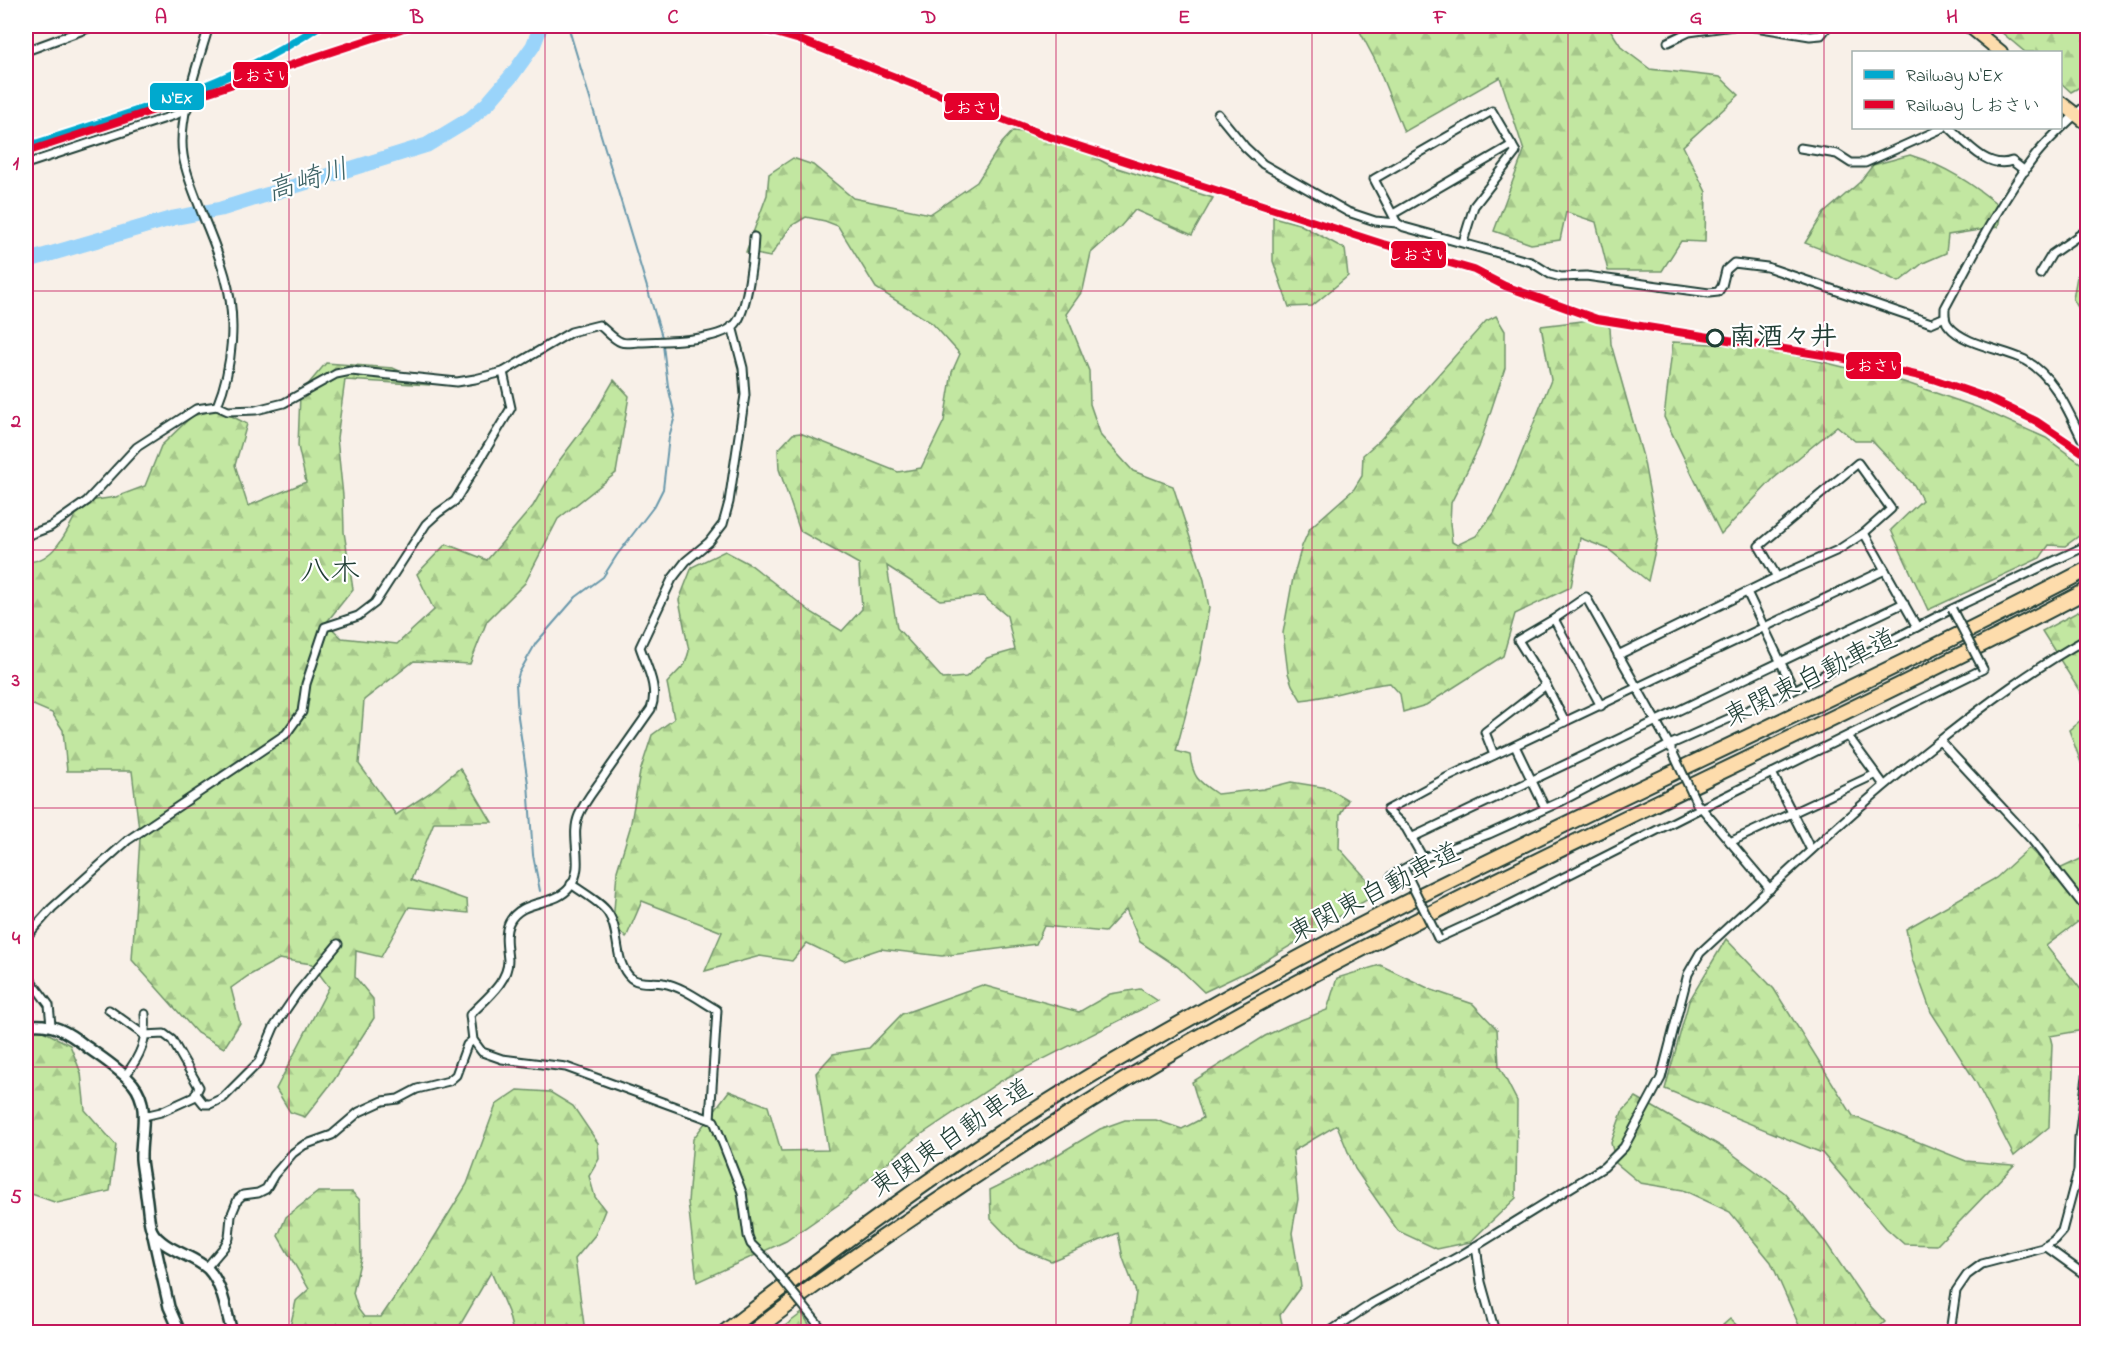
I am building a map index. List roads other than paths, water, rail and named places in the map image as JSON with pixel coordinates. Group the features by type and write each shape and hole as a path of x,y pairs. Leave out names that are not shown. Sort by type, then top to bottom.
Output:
{"highway":[{"name":"東関東自動車道","path":"725,1332 944,1170 1031,1113 1137,1049 1393,909 2088,569"},
{"name":"東関東自動車道","path":"753,1332 828,1275 1036,1134 1154,1063 1318,973 1511,873 1928,672 2088,590"}],"main road":[{"path":"1969,26 2000,51"},
{"path":"2062,103 2088,124"}],"street":[{"path":"26,51 93,26"},
{"path":"209,26 183,118 182,153 226,278 231,324 230,365 226,384 217,406"},
{"path":"1668,42 1689,32 1733,26"},
{"path":"1749,26 1810,36 1821,35 1828,26"},
{"path":"2062,128 2088,103"},
{"path":"26,164 187,109"},
{"path":"1397,223 1374,179 1492,111 1516,153 1474,206 1463,243"},
{"path":"1218,114 1245,147 1263,164 1348,212 1375,221 1397,223 1404,227 1531,262 1550,274 1561,277 1586,276 1709,293 1718,292 1726,270 1734,263 1767,267 1931,323 1945,317"},
{"path":"1800,148 1837,154 1851,163 1865,163 1941,129"},
{"path":"1951,129 1986,159 2003,164 2012,161 2025,171"},
{"path":"2061,129 2037,154 1987,229 1945,308 1945,317 1948,326 1962,336 2025,360 2042,372 2052,382 2087,448"},
{"path":"1392,214 1512,145"},
{"path":"2040,274 2052,254 2088,229"},
{"path":"26,537 50,526 87,501 137,447 196,409 217,406 228,411 256,410 284,402 336,374 351,372 457,382 503,372 571,332 599,325 621,342 661,342 708,336 727,330 736,324 743,309 754,237"},
{"path":"732,326 743,368 745,395 729,502 723,524 709,542 686,561 672,579 639,647 653,683 655,699 651,709 587,799 579,816 574,829 578,864 576,876 570,888 558,896 524,907 513,917 508,925 508,963 505,976 470,1015 473,1040 482,1052 502,1059 566,1067 714,1121 742,1192 751,1244 822,1329 833,1332"},
{"path":"26,937 52,908 128,840 286,734 302,712 306,684 325,627 358,616 375,603 426,524 454,501 511,408 503,372"},
{"path":"1618,655 1777,577 1838,550 1864,533 1891,509 1858,463 1759,546 1777,577"},
{"path":"1864,533 1917,627"},
{"path":"1391,876 1423,858 1489,834 1670,745 1794,690 1952,609 2088,545"},
{"path":"1423,858 1406,828 1387,810 1494,756 1885,570"},
{"path":"1747,592 1794,690"},
{"path":"1565,722 1518,640 1554,620 1586,597 1670,745 1699,806 1770,889"},
{"path":"1411,838 1904,603"},
{"path":"1404,869 1438,938 1495,912 1699,806 1772,773 1983,669 1952,609"},
{"path":"1554,620 1601,706"},
{"path":"1329,1332 1372,1303 1476,1246 1604,1167 1624,1147 1661,1078 1688,974 1700,953 1884,785 1977,711 2043,664 2088,638"},
{"path":"1494,756 1485,732 1546,686"},
{"path":"1848,735 1884,785"},
{"path":"1940,741 2032,840 2088,911"},
{"path":"1515,746 1545,808"},
{"path":"1772,773 1812,850"},
{"path":"1730,843 1876,774"},
{"path":"572,884 607,911 613,923 622,966 632,978 640,982 670,985 717,1010 710,1119"},
{"path":"196,1094 204,1104 210,1104 223,1098 248,1074 259,1062 274,1027 298,992 338,944"},
{"path":"26,969 32,982 49,1005 51,1025"},
{"path":"109,1010 144,1035 164,1034 172,1040 199,1088 194,1097 161,1112 144,1116"},
{"path":"124,1076 142,1049 145,1014"},
{"path":"26,1026 51,1025 66,1031 124,1076 140,1095 144,1116 141,1161 152,1231 169,1307 180,1332"},
{"path":"206,1268 229,1238 231,1216 238,1199 243,1195 266,1190 274,1175 293,1153 332,1135 359,1112 383,1101 398,1099 417,1089 449,1081 456,1075 467,1045 473,1040"},
{"path":"1950,1332 1956,1291 1967,1275 1982,1264 2045,1246 2062,1231 2078,1170 2079,1137 2088,1068"},
{"path":"152,1231 165,1243 198,1261 216,1280 232,1332"},
{"path":"1476,1246 1481,1282 1495,1332"},
{"path":"2045,1246 2088,1277"}],"waterway":[{"name":"高崎川","path":"26,261 173,218 221,209 427,145 470,119 488,103 533,46 541,26"},
{"path":"540,891 533,855 528,783 518,717 516,684 519,673 536,643 576,597 603,577 655,505 663,489 669,437 675,416 668,386 662,337 568,26"},
{"path":"26,108 33,130"}],"rail line":[{"name":"N'EX","path":"26,147 140,110 214,82 251,66 319,26"},
{"name":"しおさい","path":"26,152 410,26"},
{"name":"しおさい","path":"751,26 800,40 1044,135 1383,244 1474,270 1505,286 1597,319 1841,358 1933,379 1988,398 2036,421 2088,456"}],"place":[{"name":"南酒々井","path":"1715,338"}],"district":[{"name":"八木","path":"330,573"}]}
